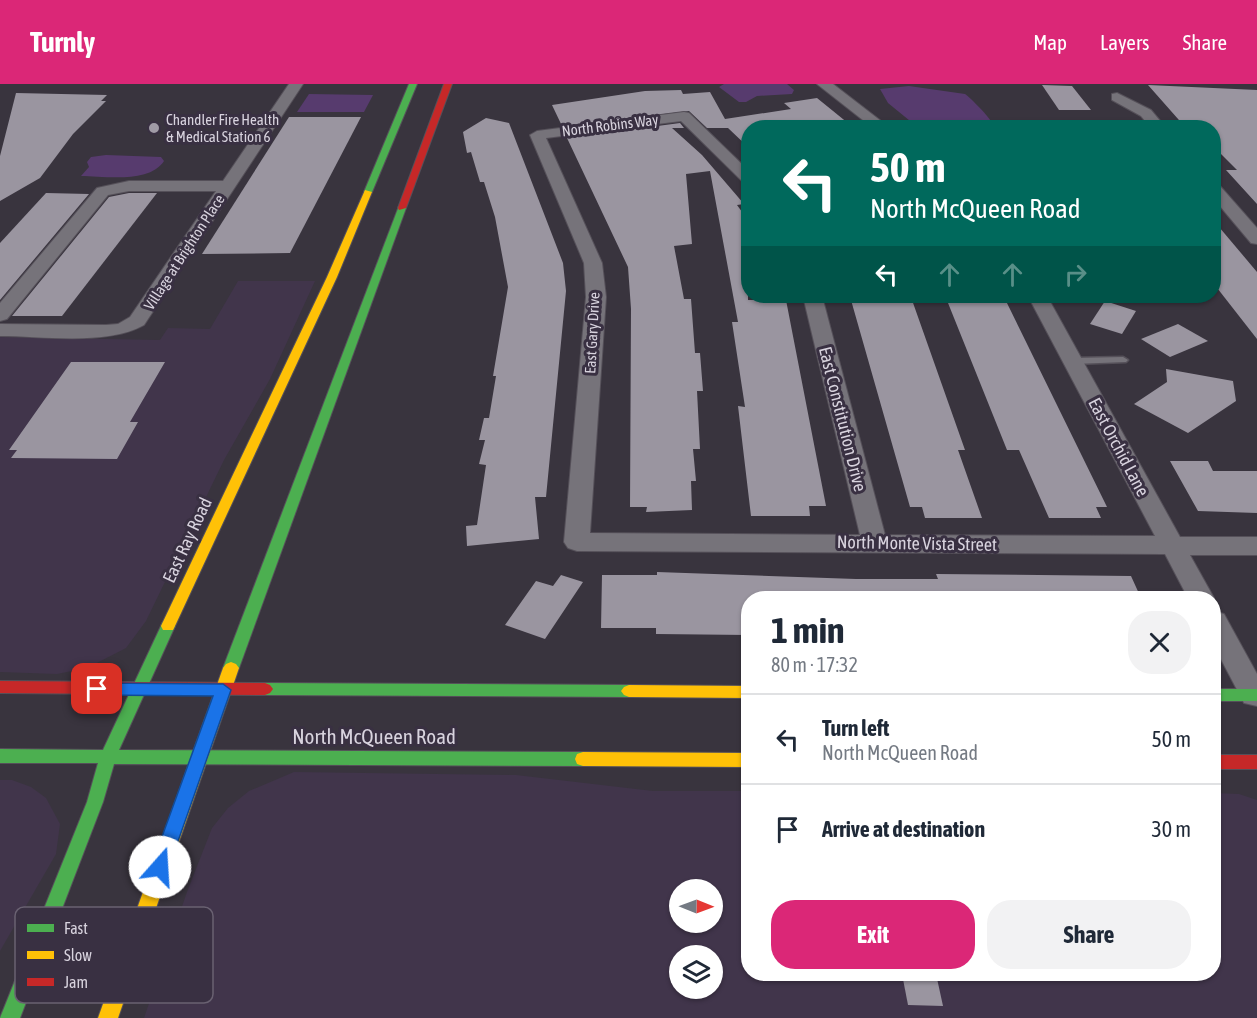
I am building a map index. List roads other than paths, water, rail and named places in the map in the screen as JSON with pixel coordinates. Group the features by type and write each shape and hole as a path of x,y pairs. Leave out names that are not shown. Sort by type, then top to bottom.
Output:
{"main road":[{"name":"East Ray Road","path":"54,907 95,802 108,757 332,277 413,84"},
{"path":"147,907 223,690 448,84"},
{"path":"0,687 138,690 741,693"},
{"path":"1221,696 1256,699"},
{"name":"North McQueen Road","path":"0,756 741,760"},
{"path":"1221,762 1257,762"},
{"name":"East Ray Road","path":"10,1018 16,1003"},
{"path":"108,1018 113,1003"}],"street":[{"name":"Village at Brighton Place","path":"0,330 106,331 123,329 137,321 296,84"},
{"path":"824,84 872,120"},
{"path":"1117,97 1146,113 1152,120"},
{"name":"North Robins Way","path":"537,135 684,116 741,171"},
{"name":"East Gary Drive","path":"537,135 592,263 594,274 596,297 577,543"},
{"name":"Village at Brighton Place","path":"0,315 103,191 129,186 227,186"},
{"path":"1221,197 1257,239"},
{"name":"East Constitution Drive","path":"815,303 874,542"},
{"name":"East Orchid Lane","path":"1042,303 1197,591"},
{"name":"North Monte Vista Street","path":"577,543 874,542 1257,546"},
{"path":"1221,634 1256,699"}],"lane":[{"path":"1073,361 1123,360"}],"place":[{"name":"Chandler Fire Health & Medical Station 6","path":"154,128"}]}
